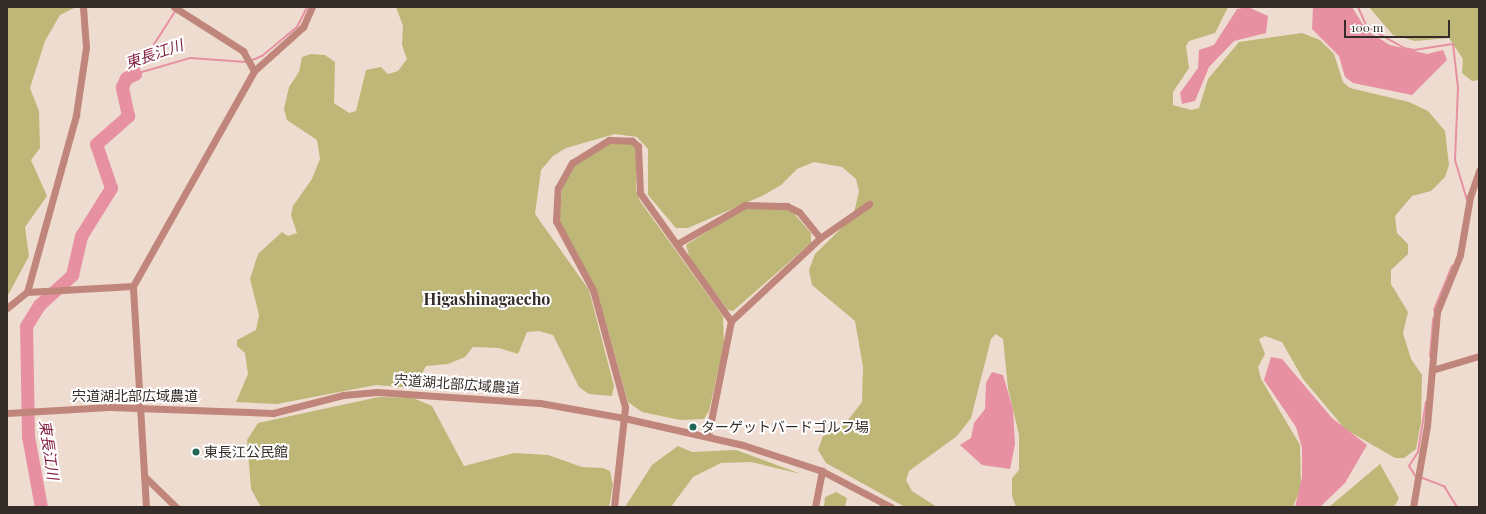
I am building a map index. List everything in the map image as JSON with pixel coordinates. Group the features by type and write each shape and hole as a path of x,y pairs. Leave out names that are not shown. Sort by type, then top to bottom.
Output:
{"street":[{"path":"27,292 81,97 86,47 83,7"},
{"path":"174,7 243,50 254,71"},
{"path":"146,507 133,286 254,71 303,27 312,7"},
{"path":"614,507 625,407 593,290 556,221 554,208 564,173 572,163 608,140 632,141 640,151 640,193 731,321"},
{"path":"1413,507 1432,370 1437,312 1460,255 1470,197 1479,171"},
{"path":"708,436 731,321 820,238 869,204"},
{"path":"677,244 745,205 787,206 799,212 820,238"},
{"path":"7,308 27,292 133,286"},
{"path":"1432,370 1479,356"},
{"name":"宍道湖北部広域農道","path":"7,413 139,407 273,413 343,395 377,392 540,403 624,418 708,436 822,471 891,507"},
{"path":"815,507 822,471"},
{"path":"144,476 176,507"}],"shaded area":[{"path":"7,7 76,7 60,15 45,41 30,88 39,111 40,148 31,160 47,196 25,227 29,256 7,297"},
{"path":"396,7 1228,7 1215,33 1189,41 1186,46 1189,68 1173,92 1173,105 1191,110 1199,108 1208,79 1239,42 1302,33 1320,40 1334,54 1343,82 1350,88 1409,102 1428,111 1445,131 1449,165 1445,177 1431,191 1412,196 1395,216 1397,233 1408,244 1408,254 1391,270 1391,284 1408,312 1403,333 1411,359 1422,375 1421,422 1416,449 1404,458 1395,458 1345,429 1303,379 1282,342 1265,336 1259,339 1265,354 1258,367 1261,379 1300,445 1301,487 1293,507 1016,507 1012,496 1012,478 1019,470 1019,435 1008,388 1003,339 996,334 991,339 971,418 957,436 909,471 906,480 912,491 937,507 905,507 826,463 818,450 823,436 844,425 862,402 863,367 855,321 812,285 809,270 815,254 853,217 859,191 856,179 842,167 814,162 797,169 781,185 764,195 688,228 676,228 648,195 648,149 637,137 615,134 566,148 553,156 541,170 535,214 589,290 614,386 612,396 589,394 579,387 553,335 539,331 527,332 518,354 499,348 473,347 465,357 448,364 426,366 414,388 376,385 277,404 236,402 248,374 245,353 237,346 237,340 256,330 259,315 250,279 258,254 282,232 288,236 297,233 291,215 293,206 312,179 320,159 317,140 287,120 284,109 289,87 299,72 302,57 311,54 325,55 335,62 334,103 349,113 356,111 366,70 381,67 388,74 398,71 407,59 402,45 403,26"},
{"path":"1248,7 1268,16 1266,33 1234,41 1209,67 1195,101 1182,104 1180,93 1198,68 1199,50 1214,45 1237,9"},
{"path":"1313,7 1352,7 1367,31 1390,45 1427,54 1443,50 1447,60 1412,95 1353,83 1345,77 1339,56 1312,29"},
{"path":"1369,7 1479,7 1479,80 1472,81 1462,73 1463,59 1449,38 1415,41 1393,35"},
{"path":"615,141 629,142 636,149 636,190 640,201 723,316 724,344 709,411 704,419 680,420 642,412 628,402 597,291 562,228 559,219 563,181 576,163"},
{"path":"745,208 790,209 811,233 811,243 733,311 728,310 690,259 686,245"},
{"path":"1271,357 1282,359 1332,418 1367,445 1345,483 1320,507 1295,507 1302,477 1302,448 1296,427 1264,380"},
{"path":"992,372 1003,375 1013,409 1015,444 1010,469 982,465 960,445 971,438 974,423 985,409 986,383"},
{"path":"379,397 413,398 432,406 464,466 514,453 548,455 582,467 603,468 610,471 613,485 609,507 261,507 251,489 247,440 258,423"},
{"path":"678,446 692,452 736,450 801,474 751,462 721,463 693,477 671,507 625,507 652,465"},
{"path":"1380,464 1399,498 1394,507 1329,507"},
{"path":"836,492 847,498 845,507 824,507 825,497"}],"waterway":[{"name":"東長江川","path":"250,61 262,56 297,27 307,7"},
{"path":"1358,7 1367,27 1404,48 1414,50 1453,44 1458,88 1455,160 1467,200"},
{"path":"135,74 176,10"},
{"name":"東長江川","path":"135,74 190,58 246,62"},
{"name":"東長江川","path":"41,507 28,436 26,326 39,305 72,275 81,236 111,188 96,144 128,116 122,87 126,78 135,74"},
{"path":"1434,310 1452,266"},
{"path":"1430,356 1433,318"},
{"path":"1416,477 1409,466 1418,452 1426,402"},
{"path":"1420,477 1444,486 1457,507"}],"place":[{"name":"ターゲットバードゴルフ場","path":"693,427"},
{"name":"東長江公民館","path":"196,452"}],"district":[{"name":"Higashinagaecho","path":"487,299"}]}
